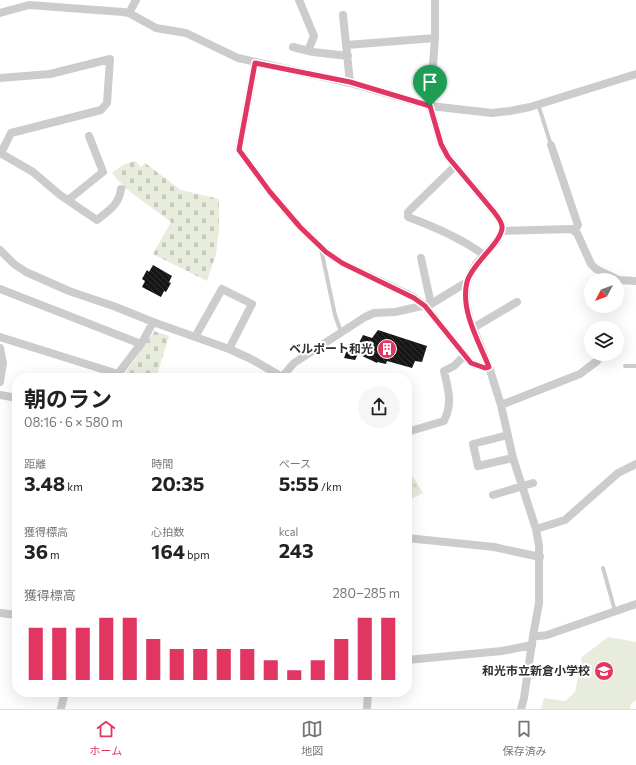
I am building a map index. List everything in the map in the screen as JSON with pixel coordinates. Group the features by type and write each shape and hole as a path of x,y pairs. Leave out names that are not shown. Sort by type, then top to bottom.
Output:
{"street":[{"path":"129,13 136,0"},
{"path":"300,0 314,36 308,51"},
{"path":"435,0 435,38 430,106 441,144 448,157 499,219 502,225 502,231 497,241 476,264 467,282 466,304 473,328 489,367 501,405 513,458 536,529 540,557 539,603 521,709"},
{"path":"0,13 29,2 55,3 129,13 156,28 186,33 232,55 255,63 350,82 430,106 492,113 510,111 538,104 636,74"},
{"path":"343,16 350,82"},
{"path":"347,45 435,38"},
{"path":"293,47 308,51 348,56"},
{"path":"0,78 50,74 110,59 107,103 101,110 11,133 1,153 33,172 68,200 97,220 114,206 120,198 121,189"},
{"path":"255,63 239,150 270,192 300,227 321,247 342,263 428,305 471,363 485,368 489,367"},
{"path":"68,200 103,172 89,136"},
{"path":"551,145 578,225 574,231"},
{"path":"455,166 408,212 408,217 440,229 453,237 468,243 484,255"},
{"path":"502,231 574,231 577,233 592,264 596,269 619,280 636,281"},
{"path":"0,250 14,264 26,272 153,322 229,349 251,359 274,373"},
{"path":"421,258 428,305"},
{"path":"286,373 294,363 365,317 374,313 395,312 428,305 467,282"},
{"path":"0,289 141,344"},
{"path":"195,337 222,289 252,304 229,349"},
{"path":"473,328 517,302"},
{"path":"119,373 141,344 153,322"},
{"path":"0,337 108,373"},
{"path":"0,348 3,363 0,382"},
{"path":"412,431 444,421 449,411 449,395 444,371 454,366 465,356"},
{"path":"501,405 580,374 597,361"},
{"path":"0,395 12,397"},
{"path":"508,435 473,444 478,466 513,458"},
{"path":"536,529 566,520 618,473 636,464"},
{"path":"493,495 533,483"},
{"path":"412,539 494,547 540,557"},
{"path":"412,660 502,651 540,636 636,604"},
{"path":"0,613 12,614"},
{"path":"61,708 64,697"},
{"path":"367,709 368,697"}],"lane":[{"path":"538,104 551,145"},
{"path":"321,247 341,333"},
{"path":"625,366 636,366"},
{"path":"603,568 615,612"}],"green space":[{"path":"135,161 141,167 145,163 181,190 219,199 219,230 216,254 207,281 153,254 171,222 125,188 112,173 123,165"},
{"path":"154,331 169,336 158,373 125,373"},
{"path":"412,475 423,493 412,498"},
{"name":"和光市立新倉小学校","path":"608,637 636,642 636,700 631,704 630,709 541,709 544,698 565,701 575,692 582,657"}],"building":[{"path":"153,265 172,276 169,282 171,283 161,297 142,287 145,281 142,279 147,270 149,272"},
{"name":"ベルポート和光","path":"378,330 427,346 422,362 415,361 412,368 387,361 386,364 377,363 358,354 355,360 344,358 349,344 358,345 363,335 372,338"}],"place":[{"name":"ベルポート和光","path":"387,349"},
{"name":"和光市立新倉小学校","path":"604,671"}],"route":[{"path":"255,63 350,82 430,106 441,144 448,157 494,212 502,225 502,231 497,241 476,264 467,282 466,304 470,320 489,367 485,368 471,363 425,306 414,298 342,263 326,252 300,227 270,192 239,150 255,63"}]}
